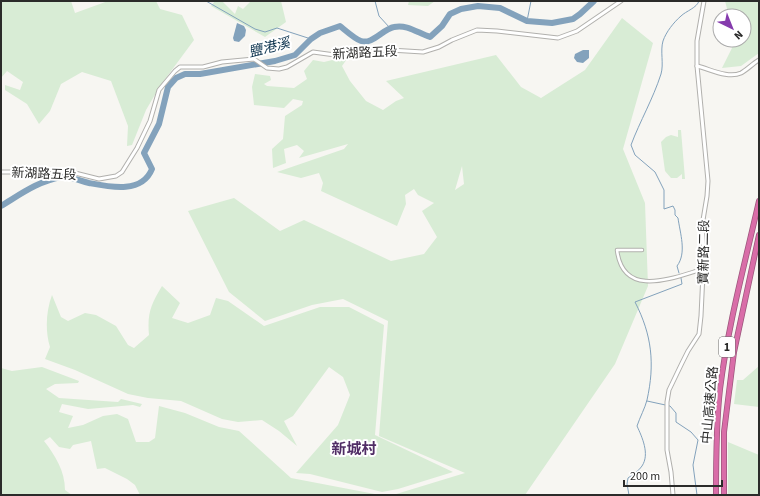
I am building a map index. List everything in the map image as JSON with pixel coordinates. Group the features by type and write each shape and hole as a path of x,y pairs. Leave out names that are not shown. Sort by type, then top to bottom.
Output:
{"highway":[{"name":"中山高速公路","path":"716,495 716,442 721,381 732,323 759,201"},
{"name":"中山高速公路","path":"724,495 724,432 733,359 759,235"}],"street":[{"name":"新湖路五段","path":"1,172 23,172 42,175 61,172 75,173 99,179 116,176 122,172 134,154 150,121 159,90 180,67 203,67 222,62 254,59 262,66 272,69 279,69 286,67 313,52 335,55 390,50 423,52 439,47 477,30 558,38 577,31 621,1"},
{"name":"寶新路二段","path":"673,495 668,450 667,402 669,390 688,351 700,334 704,252 702,226 708,181 697,66 697,41 704,1"},
{"path":"697,66 727,75 735,75 742,73 759,60"},
{"path":"642,250 617,250 618,260 626,274 633,279 661,281 702,269"}],"green space":[{"path":"1,1 71,1 75,13 108,1 156,1 160,9 182,15 194,40 160,86 146,110 132,145 127,146 128,126 111,81 82,72 61,84 50,111 39,124 27,104 5,90 5,85 20,90 23,82 7,71 1,78"},
{"path":"215,1 222,1 235,14 238,6 243,9 251,1 281,1 286,22 265,37 211,6"},
{"path":"409,1 435,1 428,6 408,5"},
{"path":"725,1 759,1 759,53 741,66 722,68 732,48 752,48 752,8 727,8"},
{"path":"622,18 653,43 623,149 645,203 648,286 615,364 525,495 393,495 465,473 379,436 388,321 343,299 312,305 265,321 229,292 188,211 234,198 280,231 304,220 391,261 424,254 437,237 422,211 434,203 418,195 414,189 405,195 406,204 397,226 321,191 323,183 319,173 301,178 277,172 344,149 348,144 299,158 304,151 297,145 284,149 286,163 273,168 272,149 283,139 285,116 302,105 303,101 293,99 284,108 254,105 252,87 255,74 270,76 271,80 264,84 267,86 294,88 307,79 304,71 313,60 324,62 349,56 342,66 350,81 366,101 383,110 396,101 404,98 386,81 496,55 521,87 541,98 585,70","holes":["462,166 464,184 455,190"]},
{"path":"678,130 681,130 685,179 682,179 682,174 677,178 671,178 665,171 661,142 666,137 671,135 678,137"},
{"path":"162,286 180,303 172,318 188,323 210,315 216,298 228,301 264,326 320,307 349,307 384,325 375,435 453,472 398,489 382,492 310,474 296,473 338,425 350,395 343,377 329,367 293,416 284,421 297,446 279,431 262,420 238,422 222,419 181,401 148,398 128,394 75,370 45,359 50,347 47,334 47,321 48,308 52,295 61,317 68,321 85,313 96,315 116,326 128,345 134,348 149,335 149,315 155,298"},
{"path":"759,366 759,407 734,404 737,380 743,380"},
{"path":"42,367 79,381 78,383 55,384 46,389 59,398 118,402 121,399 142,404 140,407 133,405 88,409 62,404 59,412 73,416 68,428 83,425 103,416 117,414 128,419 136,442 149,442 155,438 159,406 185,413 219,427 239,431 291,478 380,495 140,495 135,485 127,479 105,468 97,469 91,441 73,445 70,449 59,447 50,437 44,441 59,464 65,483 65,490 72,495 1,495 1,368 12,371"},
{"path":"728,442 759,455 759,495 728,495"}],"water":[{"path":"237,23 244,26 246,30 245,36 239,42 234,41 233,38"},
{"path":"583,50 589,50 589,58 583,63 577,62 574,58 575,54"}],"waterway":[{"path":"206,1 255,29 265,32 277,28 311,39"},
{"path":"375,1 379,16 390,28"},
{"path":"527,21 531,1"},
{"name":"鹽港溪","path":"1,206 37,185 62,177 72,178 97,185 116,187 125,187 141,182 147,177 152,169 144,153 159,124 168,87 176,78 185,74 200,74 275,61 295,55 311,39 320,33 340,26 356,38 365,42 373,39 390,28 399,26 430,37 442,26 450,14 461,9 478,6 500,8 527,21 552,23 573,19 594,1"},
{"path":"679,273 677,266 682,255 682,249 678,218 675,215 673,206 664,209 664,190 655,172 635,155 631,145 661,74 662,45 664,38 676,21 683,14 696,6 699,1"},
{"path":"629,495 627,484 628,478 641,468 645,456 644,446 637,426 647,400 651,374 648,338 641,314 635,302 682,284 681,278"},
{"path":"647,401 670,406 676,413 676,422 691,432 698,440 693,465 697,495"}],"district":[{"name":"新城村","path":"354,449"}]}
